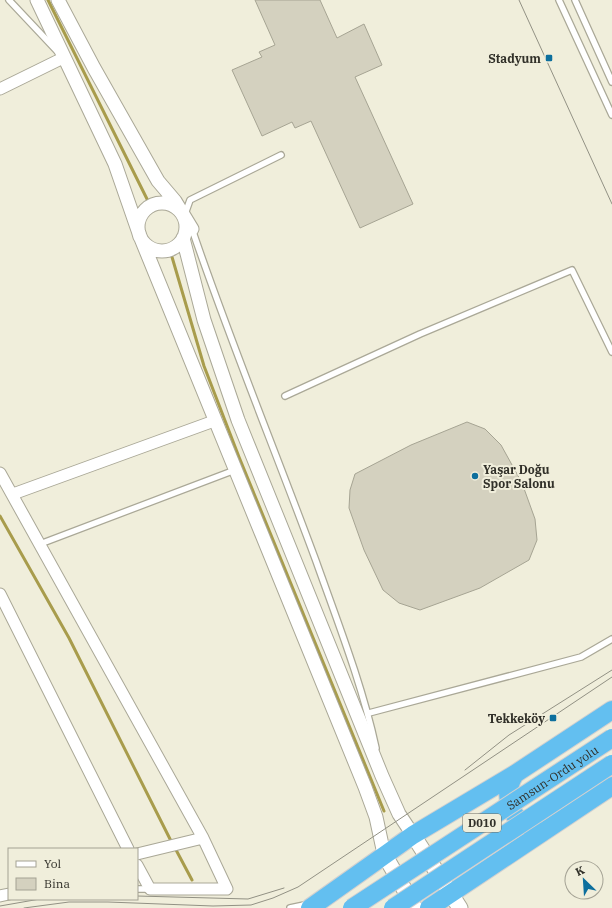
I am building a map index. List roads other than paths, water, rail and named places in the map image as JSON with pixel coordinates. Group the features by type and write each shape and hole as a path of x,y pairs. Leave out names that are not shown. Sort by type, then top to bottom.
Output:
{"highway":[{"path":"321,901 384,854 515,774 612,710"},
{"name":"Samsun-Ordu yolu","path":"352,908 612,738"},
{"name":"Samsun-Ordu yolu","path":"393,908 612,764"},
{"path":"515,774 508,792 511,810 523,824 535,829 547,830"},
{"path":"429,908 455,901 547,830 612,786"},
{"path":"321,901 345,897 358,908"}],"main road":[{"path":"413,835 455,901"},
{"path":"384,854 414,908"}],"street":[{"path":"37,0 63,58 115,164 140,236 214,421 365,787 376,817 384,854"},
{"path":"58,0 158,182 175,201 184,216 204,320 238,420 382,776 399,814 413,835"},
{"path":"0,89 63,58"},
{"path":"184,216 173,205 165,203 153,205 143,212 139,220 138,228 140,236 150,247 157,250 172,249 187,234"},
{"path":"13,494 214,421"},
{"path":"0,473 203,838 226,889 150,889 138,867"},
{"path":"0,594 127,848"},
{"path":"138,854 203,838"}],"lane":[{"path":"9,0 63,58"},
{"path":"558,0 612,115"},
{"path":"575,0 612,82"},
{"path":"184,216 190,200 281,155"},
{"path":"187,234 219,310 253,402 281,467 355,668 369,713 382,776"},
{"path":"285,396 420,334 572,270 612,352"},
{"path":"40,544 235,470"},
{"path":"369,713 581,657 612,639"},
{"path":"138,889 150,889"},
{"path":"290,908 321,901"}],"waterway":[{"path":"48,0 148,201"},
{"path":"172,257 204,366 239,457 384,811"},
{"path":"0,516 69,638 172,843"},
{"path":"175,848 192,880"}],"tram line":[{"path":"519,0 612,204"},
{"path":"465,770 509,735 612,670"},
{"path":"24,908 69,902 213,906 251,905 273,898 298,887 612,677"},
{"path":"138,896 248,899 284,888"},
{"path":"0,906 34,900"}],"place":[{"name":"Stadyum","path":"549,58"},
{"name":"Yaşar Doğu Spor Salonu","path":"475,476"},
{"name":"Tekkeköy","path":"553,718"}]}
